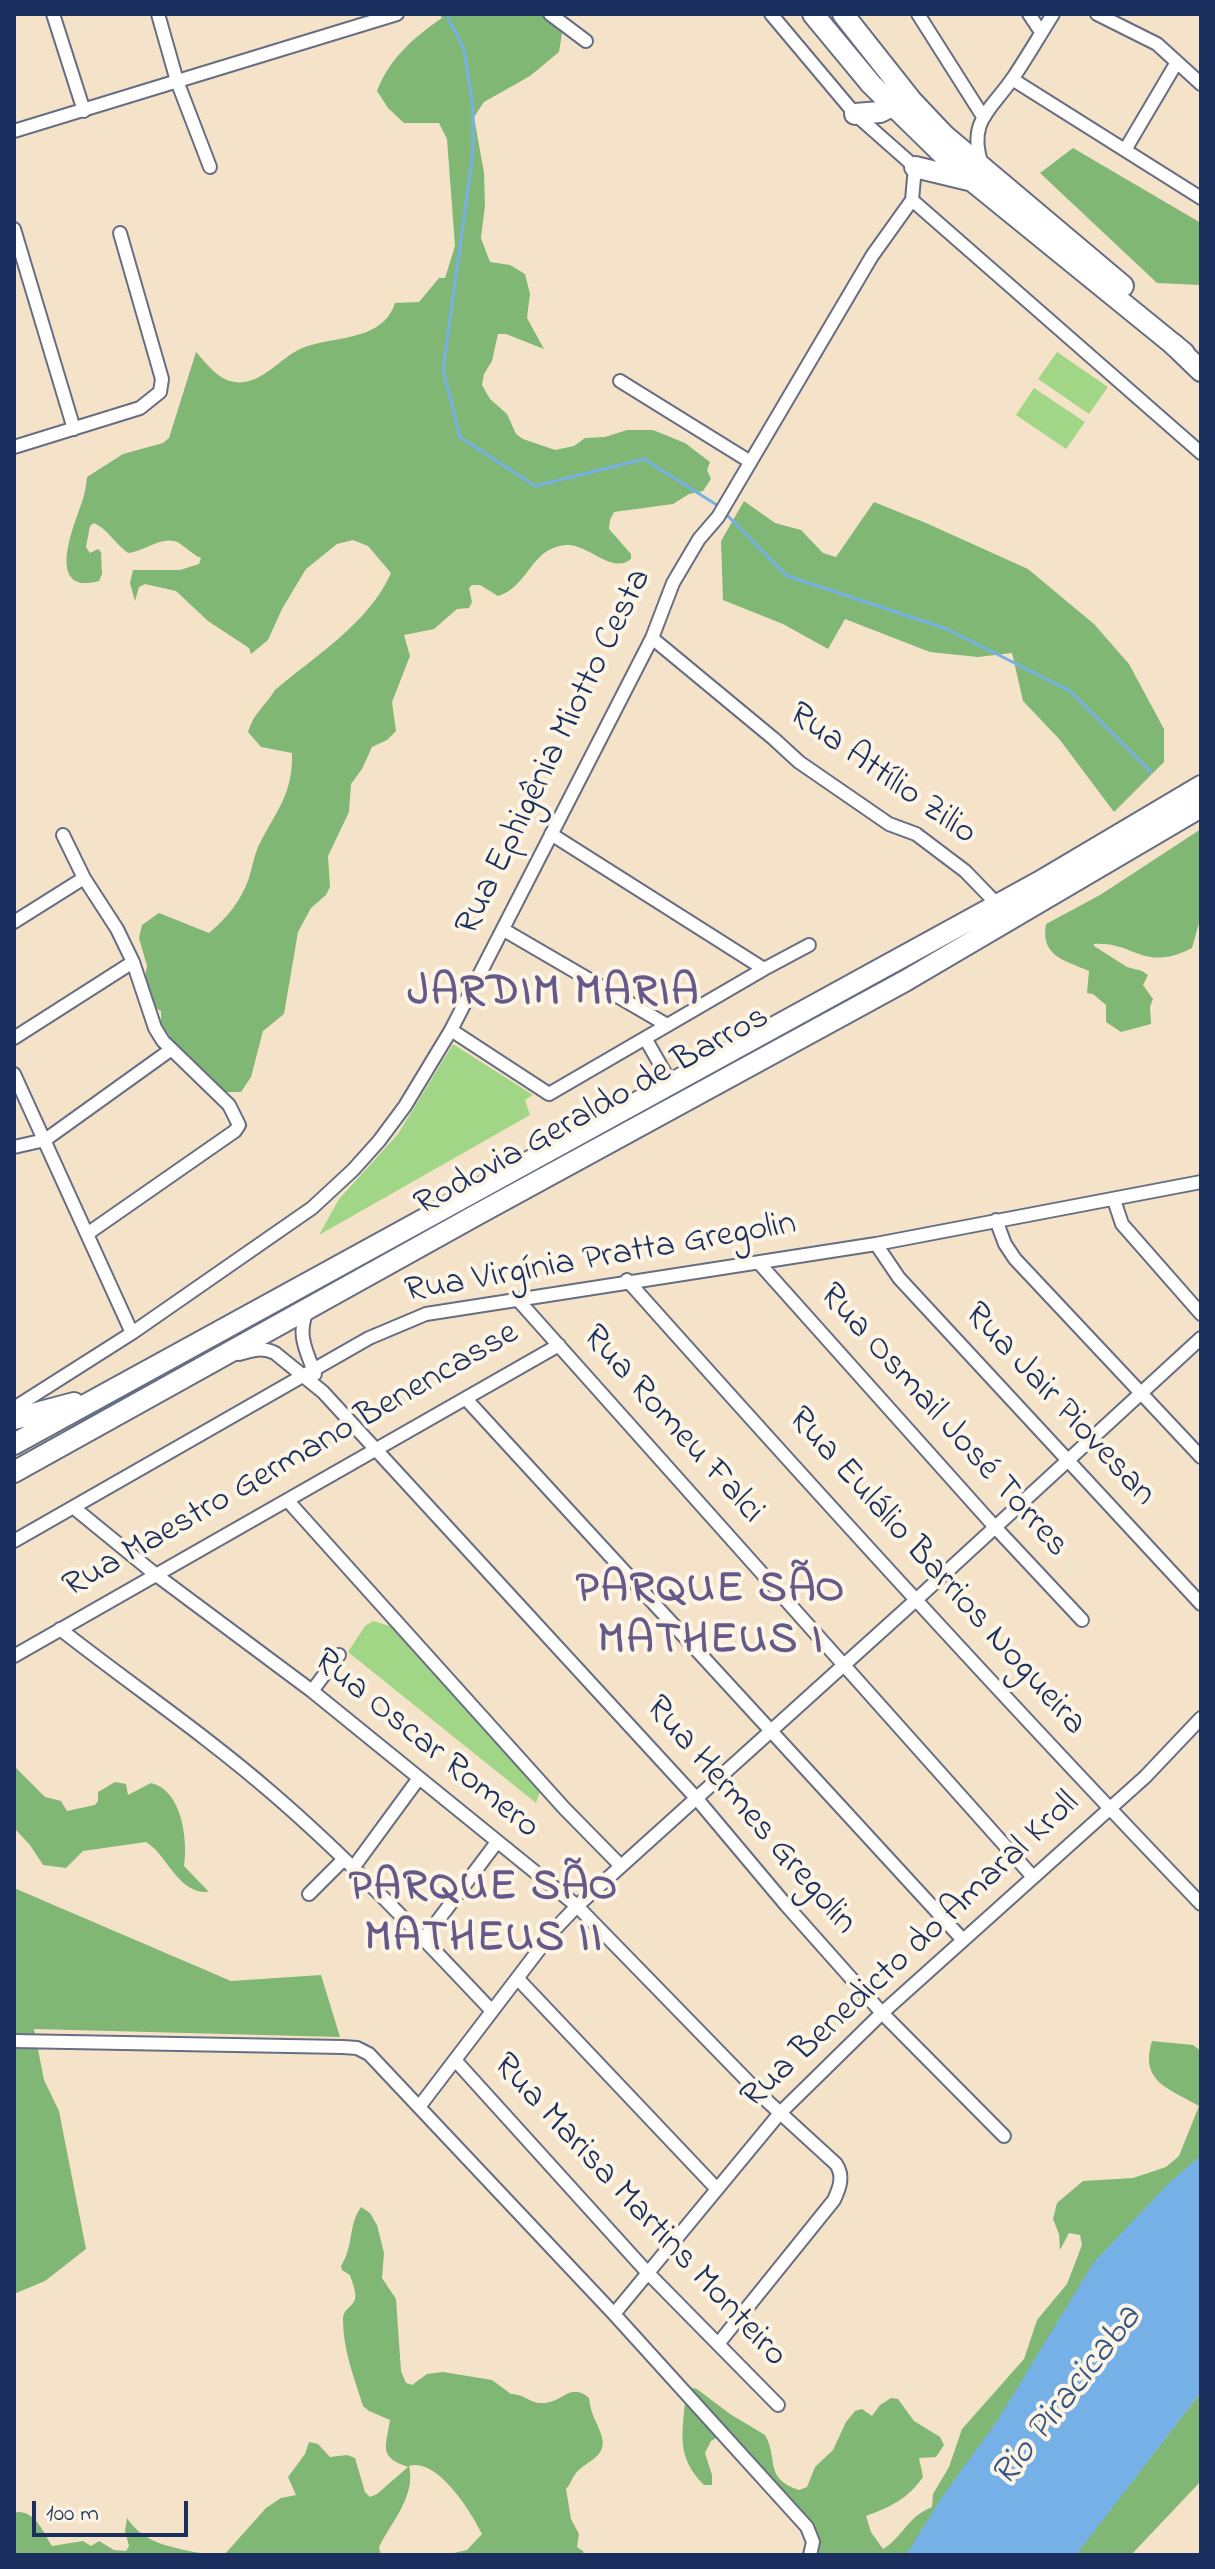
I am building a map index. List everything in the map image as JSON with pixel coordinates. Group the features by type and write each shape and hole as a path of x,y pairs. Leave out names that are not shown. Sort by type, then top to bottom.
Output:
{"main road":[{"path":"813,14 892,106 960,171 978,173 1201,349"},
{"path":"850,19 911,100 978,173 1201,368"},
{"path":"855,114 880,112 892,106"},
{"path":"915,167 978,173"},
{"name":"Rodovia Geraldo de Barros","path":"14,1444 998,905 1201,786"},
{"name":"Rodovia Geraldo de Barros","path":"14,1472 905,981 1201,807"},
{"path":"537,1158 572,1126 665,1073 752,1028 817,1003"},
{"path":"14,1419 109,1393"}],"street":[{"path":"53,14 84,111"},
{"path":"158,14 177,81 210,167"},
{"path":"14,131 397,14"},
{"path":"550,14 586,41"},
{"path":"771,14 855,114 915,167 912,200 1201,453"},
{"path":"918,14 982,115"},
{"path":"1029,14 1041,32"},
{"path":"978,173 976,148 982,115 1012,79 1053,14"},
{"path":"1097,14 1157,44 1201,84"},
{"path":"1125,150 1177,62"},
{"path":"1012,79 1201,198"},
{"name":"Rua Ephigênia Miotto Cesta","path":"14,1408 132,1333 312,1208 362,1160 405,1106 451,1030 504,930 652,638 673,583 699,539 718,517 872,256 912,200"},
{"path":"14,229 74,429"},
{"path":"14,447 140,408 160,392 162,379 120,233"},
{"path":"620,381 749,461"},
{"name":"Rua Attílio Zilio","path":"652,638 799,762 889,824 916,834 965,871 998,905"},
{"path":"551,834 764,969"},
{"path":"63,835 133,962 155,1028 169,1051 229,1105 239,1125 235,1131 87,1234"},
{"path":"14,922 84,878"},
{"path":"504,930 667,1025"},
{"path":"451,1030 549,1094 809,945"},
{"path":"14,1038 133,962"},
{"path":"645,1038 665,1073"},
{"path":"14,1147 45,1140 169,1051"},
{"path":"14,1074 132,1333"},
{"name":"Rua Virgínia Pratta Gregolin","path":"14,1541 308,1372 394,1325 426,1314 519,1301 627,1280 876,1244 1201,1182"},
{"path":"1114,1200 1122,1224 1201,1314"},
{"path":"996,1220 1005,1244 1015,1259 1201,1457"},
{"name":"Rua Jair Piovesan","path":"876,1244 899,1278 1201,1604"},
{"name":"Rua Osmail José Torres","path":"759,1263 1082,1620"},
{"name":"Rua Eulálio Barrios Nogueira","path":"627,1280 1109,1808 1201,1904"},
{"name":"Rua Romeu Falci","path":"519,1301 1033,1877"},
{"path":"308,1309 301,1332 308,1372"},
{"path":"419,2107 554,1930 577,1906 1201,1338"},
{"name":"Rua Maestro Germano Benencasse","path":"14,1656 559,1345"},
{"path":"213,1361 268,1349 283,1357 284,1386"},
{"name":"Rua Hermes Gregolin","path":"283,1357 308,1372 697,1799 882,2013 1004,2136"},
{"path":"466,1399 963,1940"},
{"path":"288,1501 564,1808 620,1865"},
{"name":"Rua Oscar Romero","path":"73,1507 155,1574 312,1691 577,1906 780,2113 836,2164 841,2177 839,2190 822,2217 718,2344"},
{"path":"60,1629 269,1790 424,1939 492,2011"},
{"path":"312,1691 339,1655"},
{"name":"Rua Benedicto do Amaral Kroll","path":"614,2314 646,2271 780,2113 882,2013 1145,1777 1201,1718"},
{"path":"309,1894 348,1864 419,1778"},
{"path":"424,1939 497,1842"},
{"path":"518,1979 716,2188"},
{"path":"14,2041 357,2048 369,2054 614,2314 807,2527 813,2542 810,2555"},
{"name":"Rua Marisa Martins Monteiro","path":"455,2060 646,2271 778,2405"}],"green space":[{"path":"439,14 542,14 562,33 559,52 530,76 484,102 474,117 484,173 485,205 481,238 490,262 510,265 525,274 530,294 527,318 544,349 506,334 498,334 482,385 490,399 507,414 516,434 523,439 555,450 574,446 585,438 605,437 627,430 653,430 685,443 710,462 707,470 711,479 703,491 689,494 673,504 614,512 609,529 631,554 631,559 624,563 608,561 575,546 555,547 537,560 517,585 508,591 498,596 480,585 472,585 469,588 472,602 469,608 457,609 434,629 404,635 410,656 392,702 396,731 387,740 372,747 351,784 349,812 328,856 330,887 326,895 311,908 298,932 284,1014 263,1031 251,1077 241,1092 222,1092 180,1052 161,1023 161,1011 150,1005 144,982 147,966 139,938 142,925 159,913 209,933 233,908 246,886 258,847 282,803 292,768 292,753 261,747 248,732 250,726 275,690 369,608 391,573 368,546 353,540 337,544 306,569 268,640 251,654 249,648 208,621 176,591 145,584 139,587 135,601 130,583 133,570 180,570 199,564 201,558 179,543 167,541 128,553 94,523 90,526 86,547 90,553 98,549 101,552 102,574 99,581 82,583 72,578 67,569 69,541 87,477 123,454 163,443 169,438 196,352 213,371 229,381 253,380 300,349 368,331 388,316 395,303 419,302 439,278 445,278 455,246 447,139 439,123 404,123 388,108 377,91 395,59 442,18"},
{"path":"1073,148 1201,223 1201,285 1157,283 1040,173"},
{"path":"1057,352 1108,387 1089,414 1038,379"},
{"path":"1034,388 1085,422 1066,449 1016,415"},
{"path":"744,501 775,523 801,530 823,553 836,557 874,502 1028,569 1094,624 1129,664 1164,729 1164,762 1114,812 1060,740 1023,701 1012,653 978,657 930,652 845,619 828,649 783,624 723,600 721,541"},
{"path":"1201,829 1201,916 1192,948 1162,958 1108,944 1094,944 1127,967 1148,975 1143,985 1153,999 1151,1024 1121,1032 1106,1022 1106,1005 1087,993 1089,971 1063,960 1050,950 1045,935 1046,924 1100,895"},
{"path":"453,1044 533,1095 525,1100 530,1115 319,1235 339,1199 398,1134"},
{"path":"373,1621 393,1627 540,1792 536,1803 348,1652 365,1626"},
{"path":"14,1766 45,1797 61,1801 67,1811 95,1805 98,1792 115,1782 126,1784 128,1795 151,1783 161,1788 170,1795 181,1817 185,1843 184,1866 209,1892 189,1887 146,1842 83,1851 66,1868 43,1865 14,1828"},
{"path":"14,1888 231,1981 321,1975 340,2037 34,2029 44,2080 59,2111 86,2249 45,2281 14,2294"},
{"path":"1152,2041 1193,2045 1201,2051 1201,2192 918,2555 812,2555 798,2521 716,2438 705,2453 712,2485 704,2485 694,2474 684,2452 686,2389 689,2387 697,2389 765,2435 776,2474 780,2480 799,2490 807,2487 815,2467 833,2450 846,2422 855,2411 862,2409 872,2416 880,2405 891,2398 898,2399 914,2421 940,2437 944,2445 936,2457 919,2458 923,2477 905,2497 866,2516 871,2532 883,2549 917,2516 932,2507 933,2494 949,2467 962,2429 1024,2359 1037,2320 1067,2284 1082,2245 1080,2235 1069,2233 1060,2250 1059,2234 1053,2219 1057,2203 1083,2181 1133,2178 1166,2167 1179,2156 1199,2106 1168,2089 1154,2076 1149,2055"},
{"path":"361,2207 370,2213 377,2225 384,2253 382,2278 396,2299 401,2371 406,2383 412,2385 427,2374 443,2372 492,2380 511,2394 537,2403 549,2402 571,2392 582,2393 589,2398 601,2434 602,2448 576,2473 566,2489 571,2519 579,2534 577,2547 584,2555 445,2555 467,2550 482,2534 452,2489 442,2478 420,2465 409,2466 406,2498 379,2547 381,2555 224,2555 266,2508 281,2498 296,2495 288,2477 305,2454 309,2442 318,2444 330,2457 347,2455 355,2458 365,2492 370,2497 408,2467 392,2459 386,2450 390,2420 363,2406 343,2331 343,2316 354,2302 355,2294 350,2275 341,2266"},
{"path":"1201,2392 1201,2481 1131,2555 1075,2555"},
{"path":"17,2512 34,2519 52,2546 83,2541 91,2546 99,2541 114,2550 126,2551 129,2546 125,2531 127,2518 143,2535 153,2540 209,2555 14,2555 14,2514"}],"water":[{"name":"Rio Piracicaba","path":"1201,2155 1201,2392 1076,2555 906,2555 942,2497 997,2421 1094,2262 1167,2185"}],"waterway":[{"path":"448,18 464,49 473,106 473,152 443,370 460,437 535,486 644,459 720,507"},
{"path":"725,513 787,576 947,629 1070,691 1151,772"}],"district":[{"name":"JARDIM MARIA","path":"554,996"},
{"name":"PARQUE SÃO MATHEUS I","path":"711,1618"},
{"name":"PARQUE SÃO MATHEUS II","path":"484,1916"}]}
